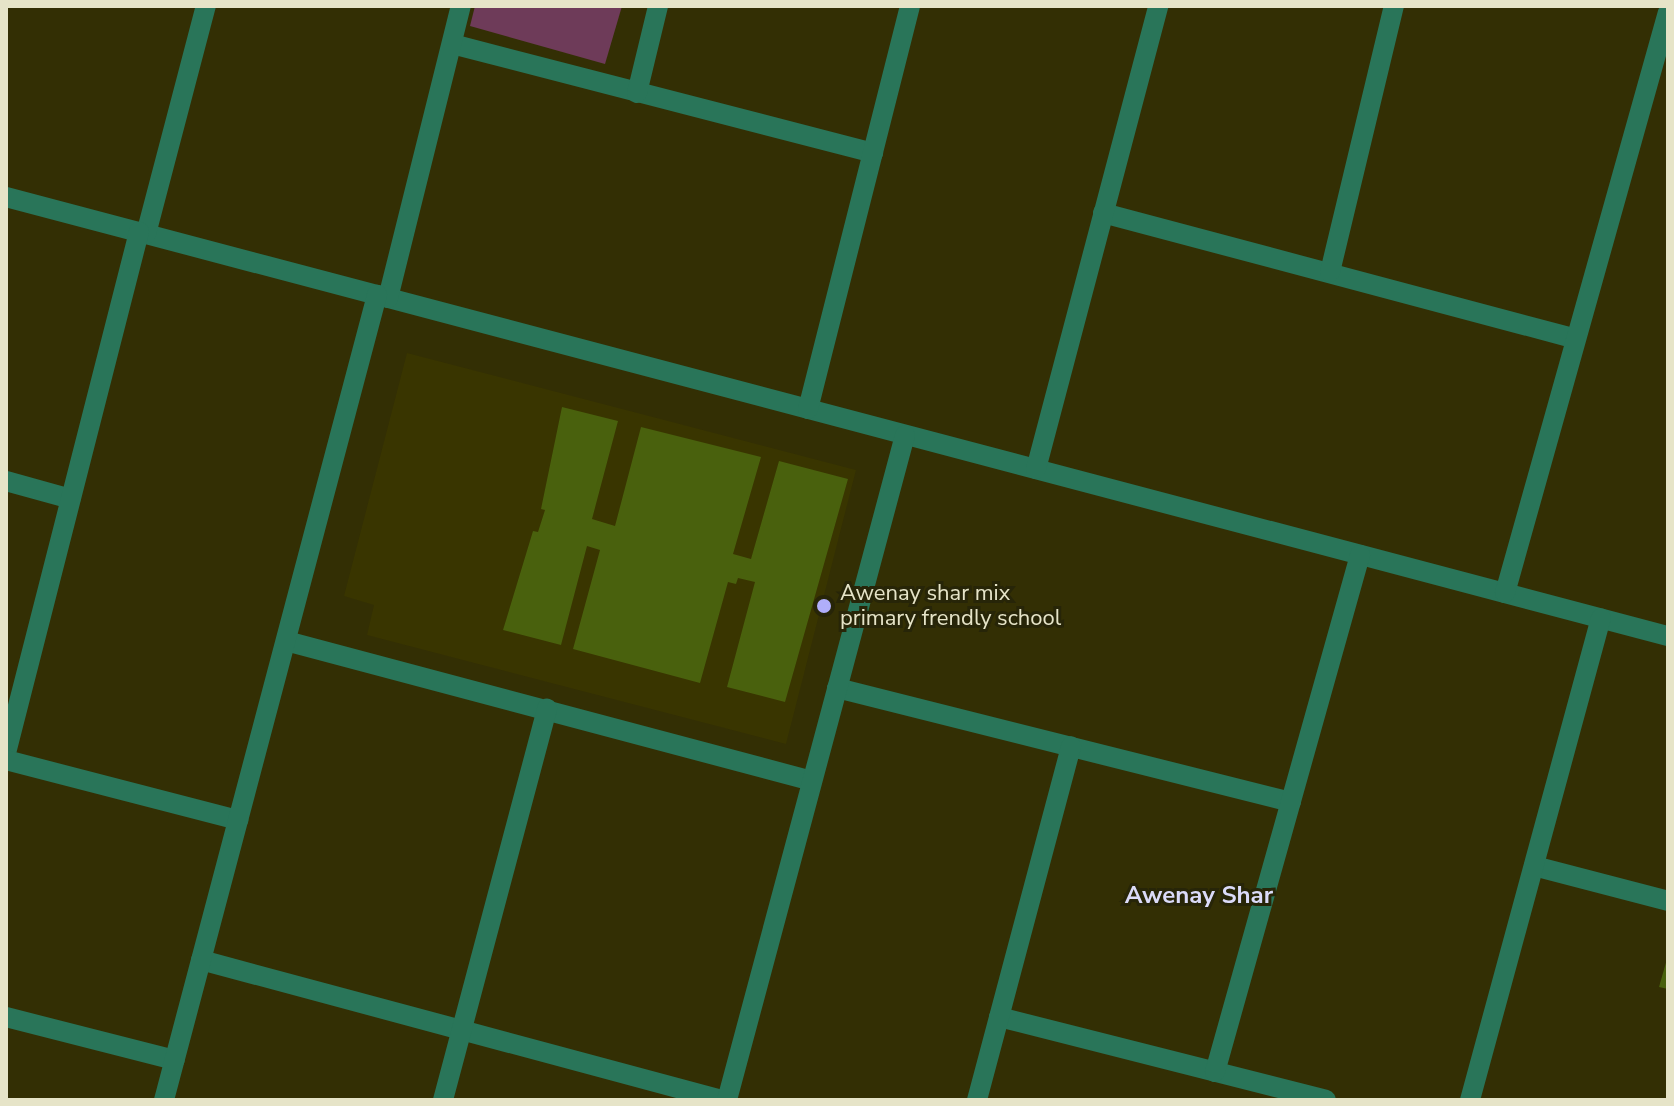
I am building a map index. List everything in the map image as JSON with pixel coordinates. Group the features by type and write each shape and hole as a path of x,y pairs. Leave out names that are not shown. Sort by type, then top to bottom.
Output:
{"street":[{"path":"6,753 142,233 206,6"},
{"path":"164,1100 286,641 461,6"},
{"path":"637,93 658,6"},
{"path":"808,409 910,6"},
{"path":"1036,469 1158,6"},
{"path":"1330,272 1391,7"},
{"path":"1505,593 1576,339 1660,69 1668,12"},
{"path":"452,44 873,153"},
{"path":"6,197 1668,636"},
{"path":"1103,213 1576,339"},
{"path":"201,960 724,1100 905,435"},
{"path":"6,481 71,499"},
{"path":"1215,1072 1360,555"},
{"path":"1470,1100 1601,619"},
{"path":"286,641 812,781"},
{"path":"837,688 1291,802"},
{"path":"443,1100 547,709"},
{"path":"977,1100 1071,746"},
{"path":"6,760 238,820"},
{"path":"1534,866 1668,901"},
{"path":"6,1017 175,1060"},
{"path":"999,1017 1326,1100"}],"shaded area":[{"path":"475,6 622,6 605,64 470,26"},
{"path":"407,353 856,470 786,744 367,635 374,605 344,596"}],"building":[{"path":"562,407 618,421 592,519 615,526 641,427 761,457 733,554 751,559 779,461 848,479 785,702 727,687 755,582 738,578 736,584 728,582 700,683 573,649 600,550 587,546 561,645 503,630 533,531 538,532 545,510 541,509"},
{"path":"1668,959 1668,989 1659,987"}],"place":[{"name":"Awenay shar mix primary frendly school","path":"824,606"}],"district":[{"name":"Awenay Shar","path":"1199,896"}]}
